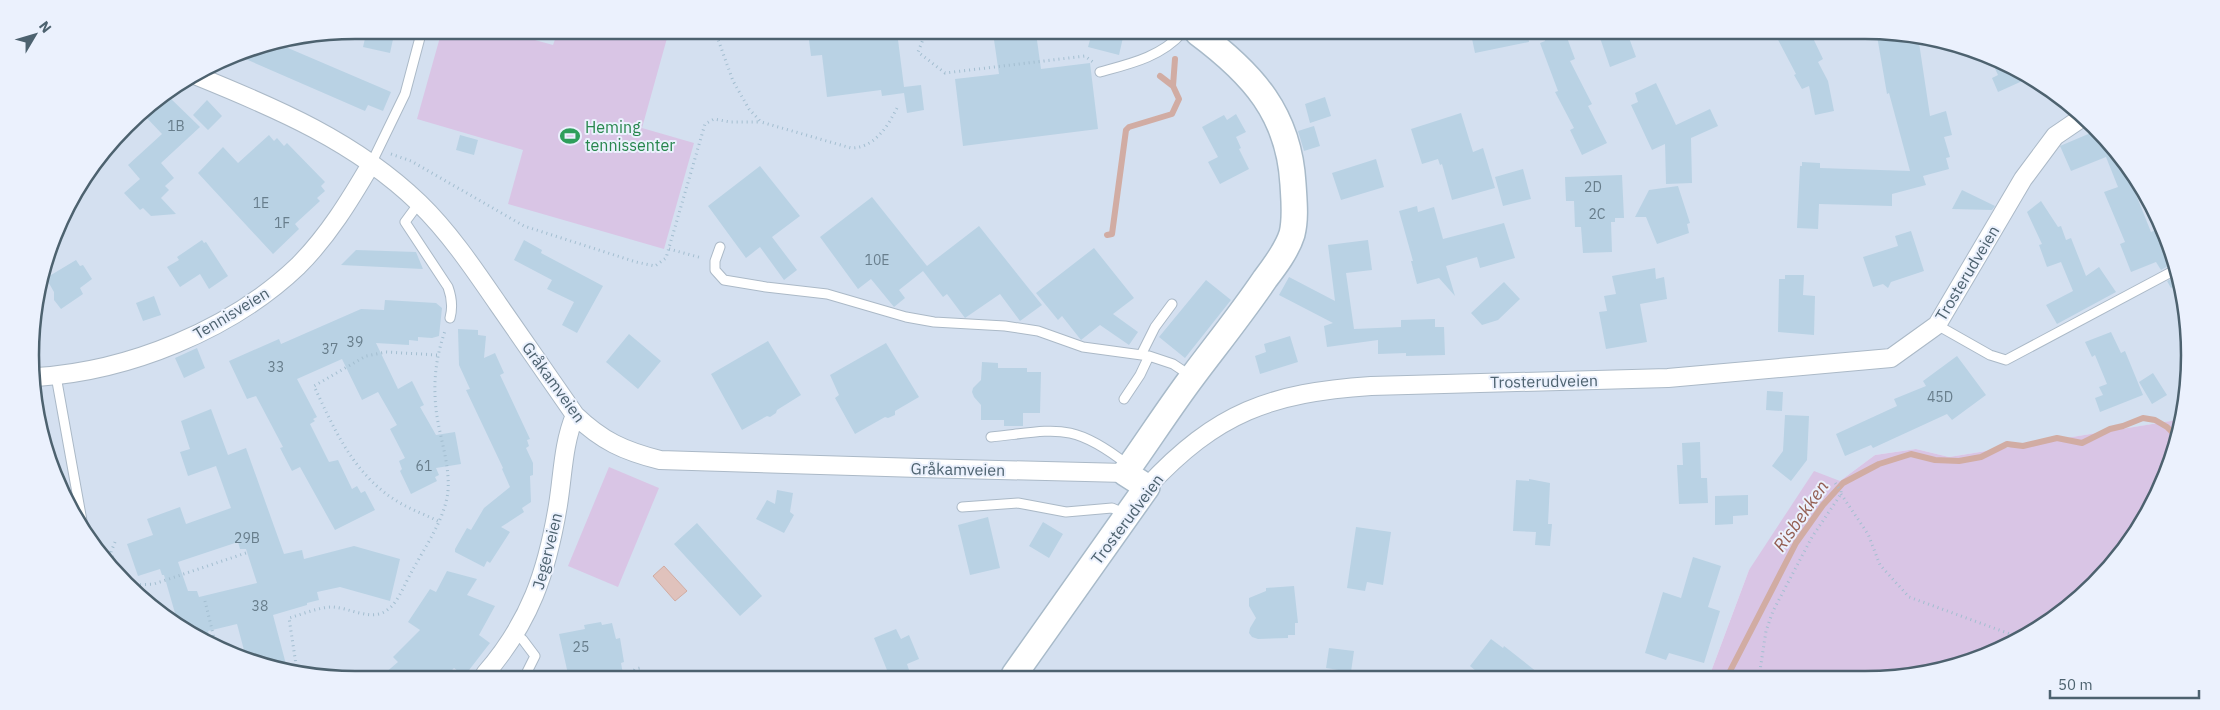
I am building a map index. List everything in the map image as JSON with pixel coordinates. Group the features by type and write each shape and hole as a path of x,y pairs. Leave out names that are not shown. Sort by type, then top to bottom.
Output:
{"street":[{"path":"1147,487 1127,470 1192,377 1249,303 1285,248 1291,235 1294,204 1289,150 1280,123 1254,83 1236,64 1205,39"},
{"name":"Gråkamveien","path":"202,78 311,126 373,158 419,203 446,233 476,272 575,416 610,443 637,454 660,460 919,468 1127,470"},
{"name":"Trosterudveien","path":"1017,671 1147,487 1169,463 1198,439 1247,410 1273,400 1329,389 1371,386 1668,378 1890,358 1937,325 2023,178 2055,136 2078,121"},
{"name":"Tennisveien","path":"39,377 83,372 113,364 188,338 253,303 275,287 317,244 338,217 373,158"},
{"name":"Jegerveien","path":"488,671 516,634 529,611 540,584 558,506 565,445 575,416"}],"lane":[{"path":"373,158 405,94 420,39"},
{"path":"1103,72 1147,58 1176,39"},
{"path":"419,203 405,222 448,287 452,297 450,318"},
{"path":"720,247 715,261 715,270 724,280 827,294 889,314 934,322 1022,327 1051,334 1083,347 1145,355 1173,364 1192,377"},
{"path":"1937,325 1990,354 2006,360 2170,273"},
{"path":"1124,399 1138,380 1155,327 1172,304"},
{"path":"56,376 80,512"},
{"path":"991,437 1067,431 1095,441 1127,470"},
{"path":"962,508 1018,504 1066,512 1112,508 1127,514"},
{"path":"516,634 524,640 536,656 528,671"}],"path":[{"path":"718,39 733,81 749,109 761,122"},
{"path":"923,39 918,52 945,73 1085,56 1103,72"},
{"path":"373,158 395,155 411,161 499,213 533,229 636,262 655,266 666,258 704,124 714,119 730,122 761,122 851,148 860,148 886,128 898,106"},
{"path":"669,249 715,261"},
{"path":"296,666 289,618 320,608 334,607 369,614 384,612 396,601 438,522 448,493 448,480 444,447 436,410 434,382 437,354 450,318"},
{"path":"437,354 386,352 366,356 314,386 340,441 363,472 382,490 400,503 438,522"},
{"path":"1833,480 1868,534 1880,565 1909,597 2013,635"},
{"path":"1760,671 1766,631 1773,611 1812,537 1841,493"},
{"path":"114,560 111,552 115,542"},
{"path":"138,586 154,584 246,553"},
{"path":"205,601 215,639"},
{"path":"634,671 640,668"}],"shaded area":[{"path":"334,39 1886,39 1906,41 1947,50 2005,71 2058,104 2089,131 2116,162 2149,215 2164,253 2179,314 2181,376 2174,421 1949,457 1916,449 1875,455 1840,481 1749,570 1711,671 334,671 314,669 253,654 215,639 197,629 146,593 104,548 71,495 50,437 41,396 39,376 41,314 56,253 71,215 104,162 131,131 162,104 215,71 253,56 314,41"},
{"name":"Heming tennissenter","path":"439,39 532,39 553,45 555,39 667,39 642,128 694,143 664,249 508,204 523,150 417,119"},
{"path":"2174,420 2164,457 2149,495 2116,548 2074,593 2041,618 2005,639 1967,654 1906,669 1886,671 1711,671 1749,570 1814,471 1840,481 1875,455 1916,449 1949,457"},
{"path":"609,467 659,488 618,587 568,566"},
{"path":"664,566 687,591 675,601 653,576"}],"building":[{"path":"365,39 393,39 390,53 363,47"},
{"path":"809,39 898,39 904,87 921,85 924,110 907,113 904,93 882,96 881,90 827,97 822,55 811,56"},
{"path":"994,39 1037,39 1041,69 1090,63 1098,129 963,146 955,79 999,74"},
{"path":"1090,39 1123,39 1119,55 1088,47"},
{"path":"1472,39 1529,39 1529,42 1475,53"},
{"path":"1544,39 1568,39 1575,59 1570,61 1592,104 1588,106 1607,143 1582,155 1570,130 1574,128 1555,92 1558,91 1540,43 1545,41"},
{"path":"1600,39 1629,39 1636,57 1610,67"},
{"path":"1778,39 1813,39 1823,59 1818,62 1828,81 1834,111 1815,115 1809,86 1802,89 1794,75 1796,74"},
{"path":"1878,39 1919,44 1930,116 1946,111 1952,135 1944,137 1950,157 1946,158 1949,169 1923,176 1926,185 1892,194 1892,206 1819,204 1818,229 1797,228 1800,166 1802,166 1802,162 1820,163 1820,168 1910,171 1889,93 1887,94"},
{"path":"285,47 391,92 383,111 368,105 365,111 245,59"},
{"path":"1994,66 2023,81 1998,92 1992,78 1998,75"},
{"path":"1656,83 1676,125 1710,109 1718,126 1691,138 1692,183 1666,184 1665,144 1652,150 1631,105 1638,102 1635,93"},
{"path":"1325,97 1331,116 1310,123 1305,104"},
{"path":"170,98 200,127 161,163 174,178 165,186 169,190 161,198 176,214 151,216 143,208 140,210 124,193 140,179 128,165 162,134 146,117"},
{"path":"207,100 222,116 208,130 193,115"},
{"path":"1461,113 1473,152 1483,148 1495,188 1452,200 1442,164 1440,165 1438,159 1422,164 1411,129"},
{"path":"1236,114 1246,132 1236,137 1241,148 1239,149 1249,169 1220,184 1208,162 1218,157 1202,127 1224,115 1227,120"},
{"path":"1314,126 1320,146 1304,151 1298,131"},
{"path":"2091,133 2103,146 2136,192 2151,232 2155,230 2168,266 2161,270 2156,262 2131,272 2120,244 2125,242 2104,192 2118,187 2106,157 2071,171 2060,146"},
{"path":"269,135 274,141 277,138 284,146 287,143 325,182 321,186 325,191 317,198 320,201 295,224 299,229 273,254 198,173 223,147 238,163"},
{"path":"460,135 478,140 474,155 456,150"},
{"path":"1376,159 1384,187 1341,200 1332,173"},
{"path":"760,166 800,216 772,237 797,270 784,280 760,247 746,258 708,206"},
{"path":"1523,169 1531,199 1503,206 1495,177"},
{"path":"1622,175 1624,218 1615,218 1615,222 1611,222 1612,252 1583,253 1581,227 1575,227 1574,201 1566,201 1565,177"},
{"path":"1678,186 1690,223 1687,224 1689,233 1657,244 1646,217 1635,217 1649,190"},
{"path":"1962,190 1995,206 1992,210 1952,209"},
{"path":"872,197 927,266 979,226 1042,305 1020,321 1000,294 965,318 947,294 943,297 923,271 899,290 905,298 894,307 871,279 858,289 820,237"},
{"path":"2041,201 2058,227 2061,226 2066,240 2071,238 2086,276 2099,267 2116,292 2057,324 2046,305 2073,291 2061,262 2047,267 2039,245 2042,244 2027,212"},
{"path":"1417,206 1418,212 1434,207 1443,239 1504,223 1515,258 1480,268 1477,257 1446,266 1455,296 1439,278 1417,284 1411,261 1413,261 1399,211"},
{"path":"1911,231 1924,271 1891,282 1888,288 1883,284 1873,287 1863,257 1898,246 1895,236"},
{"path":"202,240 204,243 206,242 228,276 209,289 200,274 180,287 167,267 179,260 177,257"},
{"path":"524,240 542,250 541,253 603,286 577,333 562,325 574,302 547,289 552,280 514,260"},
{"path":"1368,240 1372,270 1346,273 1354,329 1401,327 1401,320 1435,319 1435,327 1444,327 1445,355 1406,356 1406,353 1378,354 1378,340 1327,347 1324,326 1333,323 1279,295 1289,277 1335,301 1328,245"},
{"path":"1094,248 1134,298 1113,314 1138,332 1129,345 1100,325 1081,340 1062,316 1058,320 1036,293"},
{"path":"356,250 416,252 423,269 341,265"},
{"path":"76,260 80,266 83,265 92,279 80,288 83,294 61,309 54,300 54,292 48,281 49,276"},
{"path":"1655,268 1656,279 1664,277 1667,299 1640,304 1647,342 1606,349 1599,312 1607,311 1604,296 1616,294 1612,276"},
{"path":"1785,275 1804,275 1803,295 1815,296 1814,335 1778,332 1779,279 1785,279"},
{"path":"2171,279 2173,287 2171,288 2167,281"},
{"path":"1206,280 1231,300 1185,358 1159,337"},
{"path":"1504,282 1520,299 1498,320 1482,325 1471,313"},
{"path":"154,296 161,315 143,321 136,303"},
{"path":"385,300 436,303 442,308 439,336 432,338 418,337 418,341 409,340 409,345 376,343 398,389 412,381 424,405 420,407 436,435 455,432 461,464 436,468 439,475 435,477 437,481 411,494 400,471 402,469 399,461 405,458 390,429 397,425 378,392 362,400 342,359 297,379 317,417 310,424 329,462 338,460 352,489 357,486 361,493 365,491 375,510 335,530 300,467 292,471 280,448 283,447 256,396 247,399 229,361 279,339 281,344 361,309 384,310"},
{"path":"458,329 478,330 478,335 486,336 484,358 495,353 504,373 500,375 530,439 527,440 529,446 526,448 533,463 533,475 530,476 531,502 522,508 524,512 501,527 510,532 490,563 487,561 484,567 455,552 455,549 467,528 471,530 484,508 510,487 466,390 470,389 459,365"},
{"path":"2111,332 2121,353 2125,351 2143,395 2100,412 2095,398 2103,395 2099,387 2107,384 2095,355 2092,357 2085,342"},
{"path":"629,334 661,361 638,389 606,362"},
{"path":"1290,336 1298,362 1260,374 1255,356 1266,352 1264,344"},
{"path":"768,341 801,395 777,410 770,417 767,416 742,430 711,374"},
{"path":"886,343 919,397 895,411 895,415 888,418 885,417 855,434 835,398 839,395 830,375"},
{"path":"197,348 205,368 184,378 175,358"},
{"path":"1957,356 1986,395 1952,420 1947,414 1873,448 1871,445 1845,456 1836,434 1897,406 1894,399 1926,386 1923,381"},
{"path":"982,362 998,363 998,368 1027,368 1027,372 1041,372 1040,413 1023,413 1023,426 1004,426 1004,420 981,420 981,405 972,392 973,388 981,380"},
{"path":"2153,373 2167,395 2152,404 2139,382"},
{"path":"1767,391 1783,392 1782,411 1766,410"},
{"path":"211,409 228,455 246,448 284,554 302,550 304,559 354,546 400,559 390,601 340,587 317,592 319,600 273,615 286,663 244,651 237,624 208,631 209,636 176,616 164,575 162,575 160,569 138,576 127,544 153,535 147,519 180,507 186,524 231,508 216,466 188,476 180,452 190,449 181,421","holes":["238,542 240,549 246,549 257,583 199,597 197,591 188,591 178,562"]},
{"path":"1785,415 1809,416 1807,460 1791,481 1772,466 1783,451"},
{"path":"1700,442 1701,478 1707,478 1708,503 1679,504 1677,465 1683,465 1682,443"},
{"path":"1529,479 1550,483 1548,524 1552,524 1550,546 1535,545 1536,532 1513,531 1516,480 1529,481"},
{"path":"777,490 793,493 790,512 794,515 784,533 756,519 767,500 775,504"},
{"path":"1748,495 1748,515 1733,516 1733,524 1715,525 1715,496"},
{"path":"988,517 1000,568 970,575 958,525"},
{"path":"1043,522 1063,534 1049,558 1029,546"},
{"path":"697,523 762,596 740,616 674,544"},
{"path":"1356,527 1391,532 1383,585 1367,582 1365,591 1347,588"},
{"path":"1693,557 1721,566 1708,607 1720,611 1704,663 1669,653 1666,660 1645,653 1663,592 1681,598"},
{"path":"447,571 477,579 467,595 495,606 479,635 490,643 468,671 458,671 454,668 451,671 388,671 398,662 393,657 420,630 408,622 430,589 436,592"},
{"path":"1294,586 1298,623 1295,623 1295,635 1288,635 1288,638 1258,639 1252,637 1249,633 1250,628 1256,618 1249,606 1249,598 1266,591 1266,588"},
{"path":"601,622 602,625 612,623 616,639 620,638 624,662 621,663 622,671 567,671 559,634 585,629 584,625"},
{"path":"896,629 901,639 909,635 919,659 907,664 909,670 907,671 887,671 874,638"},
{"path":"1491,639 1503,648 1504,646 1536,671 1476,671 1470,666"},
{"path":"1329,648 1354,651 1351,671 1326,668"}],"waterway":[{"path":"1107,235 1112,234 1126,130 1129,127 1172,114 1179,99 1173,86 1175,59"},
{"path":"1160,76 1173,86"},
{"name":"Risbekken","path":"1730,671 1796,543 1823,505 1843,483 1879,464 1911,454 1935,460 1959,461 1981,457 2007,444 2023,446 2057,438 2082,443 2110,429 2143,418 2155,420 2171,431"}],"place":[{"name":"Heming tennissenter","path":"570,136"}]}
